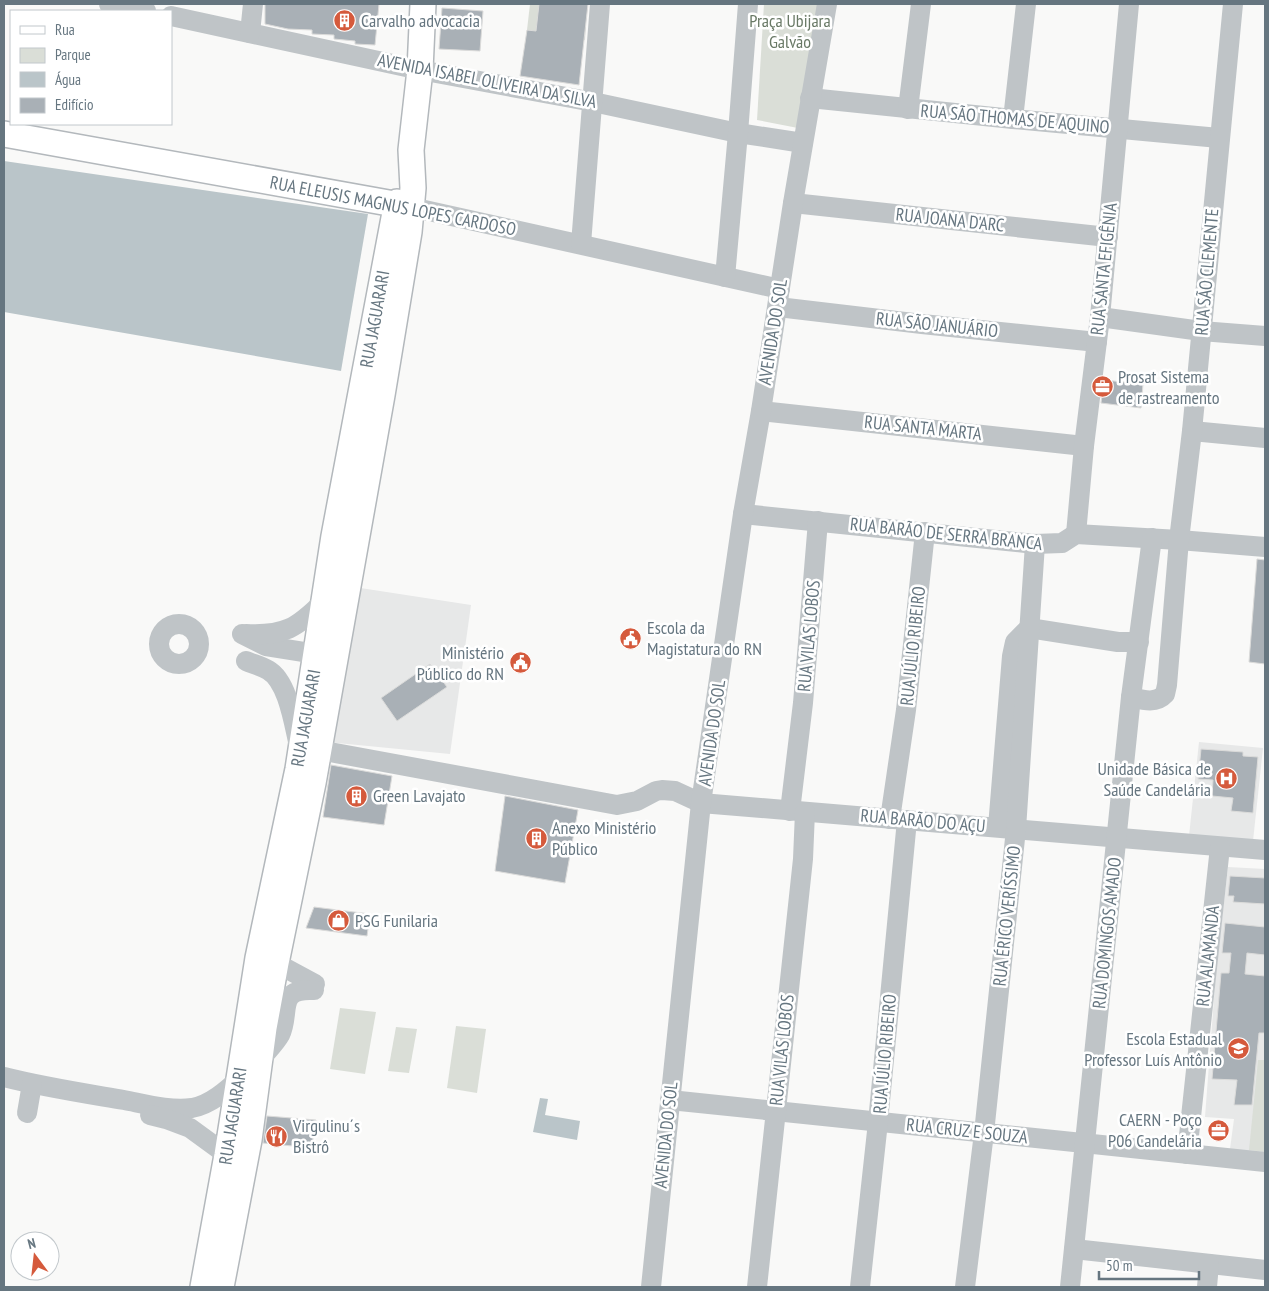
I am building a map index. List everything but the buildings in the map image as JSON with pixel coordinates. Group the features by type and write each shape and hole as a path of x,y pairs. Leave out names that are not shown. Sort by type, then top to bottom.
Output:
{"main road":[{"name":"RUA JAGUARARI","path":"326,656 323,602 404,205 414,173 411,150 420,70 423,4"},
{"name":"RUA ELEUSIS MAGNUS LOPES CARDOSO","path":"4,134 404,205"},
{"name":"RUA JAGUARARI","path":"203,1287 240,1078 258,958 310,751 326,656 382,395 404,205"},
{"name":"RUA JAGUARARI","path":"221,1287 249,1140 276,963 313,783 310,751"}],"street":[{"path":"109,4 141,10"},
{"path":"250,32 253,4"},
{"path":"581,244 594,102 600,4"},
{"path":"725,277 748,4"},
{"name":"AVENIDA DO SOL","path":"651,1287 701,804 743,514 779,298 792,203 827,4"},
{"path":"908,109 921,4"},
{"path":"1013,119 1026,4"},
{"name":"RUA SANTA EFIGÊNIA","path":"1076,534 1108,237 1129,4"},
{"name":"RUA SÃO CLEMENTE","path":"1180,540 1232,4"},
{"name":"AVENIDA ISABEL OLIVEIRA DA SILVA","path":"172,16 420,70 802,143"},
{"name":"RUA SÃO THOMAS DE AQUINO","path":"810,98 1220,138"},
{"name":"RUA JOANA D'ARC","path":"792,203 1108,237"},
{"name":"RUA ELEUSIS MAGNUS LOPES CARDOSO","path":"404,205 725,277 779,298"},
{"name":"RUA SÃO JANUÁRIO","path":"779,298 922,324 1097,342"},
{"path":"1100,317 1201,331 1265,336"},
{"name":"RUA SANTA MARTA","path":"761,411 1084,446"},
{"path":"1192,431 1265,438"},
{"name":"RUA BARÃO DE SERRA BRANCA","path":"743,514 1035,544 1062,543 1076,534 1180,540 1265,548"},
{"name":"RUA VILAS LOBOS","path":"757,1287 803,859 797,811 803,703 818,521"},
{"name":"RUA JÚLIO RIBEIRO","path":"860,1287 878,1122 906,710 925,532"},
{"name":"RUA DOMINGOS AMADO","path":"1070,1287 1132,697 1152,538"},
{"path":"1132,697 1150,701 1158,699 1165,694 1180,540"},
{"name":"RUA ÉRICO VERÍSSIMO","path":"965,1287 984,1133 1007,828 1029,628 1035,544"},
{"path":"323,602 308,618 293,628 273,633 242,634 266,646 326,656"},
{"path":"1029,628 1118,642 1139,642"},
{"path":"246,661 269,670 278,679 286,693 310,751 617,805 628,803 656,791 668,790 675,791 701,804"},
{"name":"RUA BARÃO DO AÇU","path":"701,804 1265,850"},
{"name":"RUA ALAMANDA","path":"1187,1154 1220,847"},
{"path":"260,1060 280,1035 287,1001 294,992 315,987 276,963"},
{"path":"4,1077 30,1098 192,1108 224,1092 240,1078"},
{"path":"4,1088 30,1098 166,1118 190,1128 227,1155"},
{"name":"RUA CRUZ E SOUZA","path":"670,1100 1265,1162"},
{"path":"190,1128 192,1108"},
{"path":"1074,1249 1265,1270"},
{"path":"1206,1287 1209,1264"}],"shaded area":[{"path":"354,587 471,605 450,754 327,742"},
{"name":"Unidade Básica de Saúde Candelária","path":"1199,742 1263,748 1253,841 1189,836"},
{"name":"Escola Estadual Professor Luís Antônio","path":"1228,867 1265,869 1265,1153 1230,1149 1234,1119 1205,1117 1216,972"}],"green space":[{"path":"530,4 539,4 538,16 586,23 585,40 527,30"},
{"name":"Praça Ubijara Galvão","path":"764,4 823,4 803,129 757,120"},
{"path":"340,1008 376,1012 365,1074 330,1069"},
{"path":"456,1026 486,1029 477,1093 447,1088"},
{"path":"396,1027 417,1029 409,1073 388,1071"},
{"path":"1258,1060 1265,1060 1265,1152 1249,1150"}],"water":[{"path":"4,161 368,214 341,371 4,312"},
{"path":"540,1098 548,1099 545,1115 580,1121 577,1140 533,1132"}],"place":[{"name":"Carvalho advocacia","path":"345,21"},
{"name":"Prosat Sistema de rastreamento","path":"1102,387"},
{"name":"Escola da Magistatura do RN","path":"631,638"},
{"name":"Ministério Público do RN","path":"520,663"},
{"name":"Unidade Básica de Saúde Candelária","path":"1227,779"},
{"name":"Green Lavajato","path":"357,796"},
{"name":"Anexo Ministério Público","path":"536,838"},
{"name":"PSG Funilaria","path":"339,921"},
{"name":"Escola Estadual Professor Luís Antônio","path":"1238,1049"},
{"name":"CAERN - Poço P06 Candelária","path":"1218,1130"},
{"name":"Virgulinu´s Bistrô","path":"277,1136"}]}
